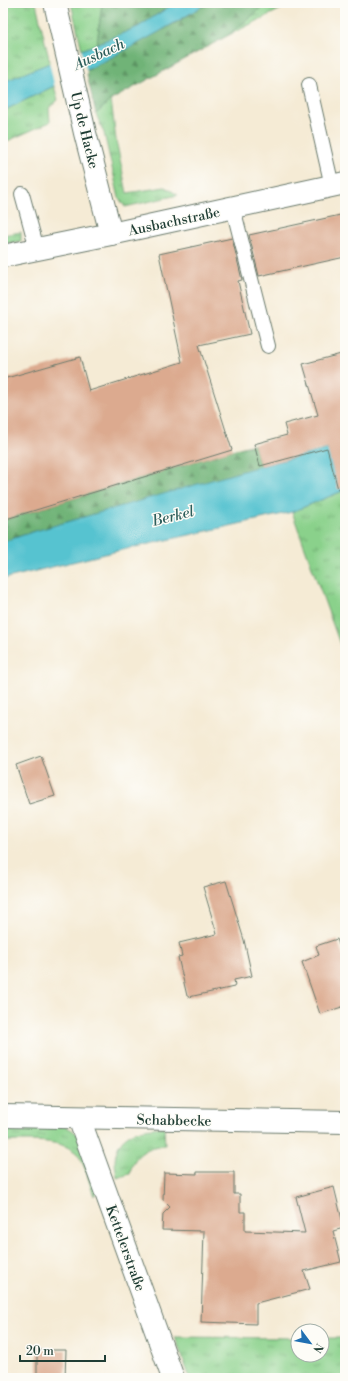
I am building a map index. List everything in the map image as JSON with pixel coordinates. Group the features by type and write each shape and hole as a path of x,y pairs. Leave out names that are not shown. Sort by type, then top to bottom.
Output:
{"street":[{"name":"Up de Hacke","path":"55,3 85,133 111,234"},
{"name":"Ausbachstraße","path":"3,256 339,185"},
{"name":"Schabbecke","path":"3,1116 345,1122"},
{"name":"Kettelerstraße","path":"79,1118 173,1378"}],"lane":[{"path":"309,85 339,185"},
{"path":"22,194 37,249"},
{"path":"233,208 268,346"}],"green space":[{"path":"3,3 36,3 50,63 3,82"},
{"path":"71,3 103,3 97,44 82,50"},
{"path":"102,3 175,3 138,27 97,44"},
{"path":"207,3 266,3 227,36 111,100 96,114 86,71 181,20"},
{"path":"266,3 293,3 227,36 258,11"},
{"path":"54,86 58,100 49,108 50,122 3,143 3,111"},
{"path":"111,100 116,140 127,193 165,187 178,195 125,207 119,198 104,133 96,114"},
{"path":"21,232 21,241 3,244 3,235"},
{"path":"254,444 260,466 257,473 32,532 3,542 3,520"},
{"path":"345,490 345,658 292,512"},
{"path":"3,1123 65,1126 72,1130 78,1135 98,1190 94,1196 83,1164 78,1155 71,1149 63,1145 53,1143 3,1141"},
{"path":"164,1127 165,1145 152,1148 142,1153 134,1161 130,1174 117,1178 115,1162 116,1152 125,1138 138,1131"},
{"path":"175,1337 290,1338 290,1363 330,1363 330,1338 343,1338 345,1346 345,1378 190,1378"}],"water":[{"name":"Ausbach","path":"175,3 207,3 132,47 3,111 3,82 138,27"},
{"name":"Berkel","path":"345,445 345,490 292,512 113,552 3,579 3,542 32,532 260,466"}],"pier":[{"path":"81,48 87,73 55,88 49,61"}],"building":[{"path":"345,214 345,257 259,276 249,235"},
{"path":"232,238 242,280 238,281 250,334 199,345 232,450 3,520 3,379 80,357 89,391 182,362 159,254"},
{"path":"345,353 345,488 338,489 327,448 260,466 254,444 287,435 284,424 318,415 303,364"},
{"path":"41,756 55,796 29,804 16,765"},
{"path":"226,881 244,940 252,976 234,980 234,987 189,997 187,996 178,957 182,956 179,943 217,934 203,887"},
{"path":"337,939 345,961 345,1006 320,1014 302,962 319,955 316,946"},
{"path":"197,1172 234,1172 234,1194 240,1194 240,1212 245,1212 245,1231 305,1233 296,1197 334,1187 344,1228 333,1231 341,1262 304,1271 310,1289 256,1303 256,1324 201,1322 204,1231 162,1230 163,1214 170,1207 163,1200 164,1173 197,1174"},
{"path":"37,1350 66,1350 65,1378 37,1378"}]}
